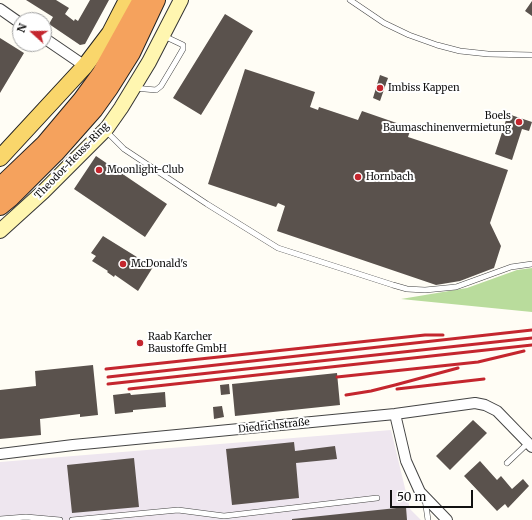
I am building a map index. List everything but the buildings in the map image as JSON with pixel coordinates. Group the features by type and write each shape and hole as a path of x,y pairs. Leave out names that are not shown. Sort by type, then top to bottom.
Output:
{"highway":[{"path":"0,187 45,144 82,100 101,74 142,0"},
{"name":"Theodor-Heuss-Ring","path":"0,206 55,153 97,104 131,54 156,0"},
{"path":"82,100 110,32"}],"main road":[{"path":"0,158 85,66 110,32 128,0"},
{"name":"Theodor-Heuss-Ring","path":"0,231 43,192 107,128 149,62 181,0"}],"street":[{"path":"0,10 12,18"},
{"path":"52,43 85,66"},
{"name":"Diedrichstraße","path":"0,454 72,445 396,414 475,403 485,405 497,411 530,445"},
{"path":"396,414 406,461 420,492 446,520"}],"lane":[{"path":"350,0 384,23 409,35 438,45 460,51 481,54 507,56 532,55"},
{"path":"133,88 156,90 161,86 176,62 183,49 183,45 163,35"},
{"path":"107,128 109,134 124,149 207,204 278,248 393,285 407,289 425,290 456,287 511,267 532,264"},
{"path":"507,463 530,445"},
{"path":"424,496 428,520"},
{"path":"72,520 178,510 224,516 376,498"},
{"path":"0,519 26,517 60,520"}],"shaded area":[{"path":"391,430 410,509 421,520 0,520 0,462"}],"green space":[{"path":"532,268 532,312 401,299 467,288 517,270"}],"railway":[{"path":"108,377 532,330"},
{"path":"106,369 425,335 443,335"},
{"path":"108,384 532,338"},
{"path":"129,389 532,345"},
{"path":"337,377 478,362 524,351"},
{"path":"346,395 371,391 458,368"},
{"path":"397,389 484,379"}],"place":[{"name":"Imbiss Kappen","path":"380,88"},
{"name":"Boels Baumaschinenvermietung","path":"519,122"},
{"name":"Moonlight-Club","path":"99,170"},
{"name":"Hornbach","path":"358,177"},
{"name":"McDonald's","path":"123,264"},
{"name":"Raab Karcher Baustoffe GmbH","path":"140,343"}]}
